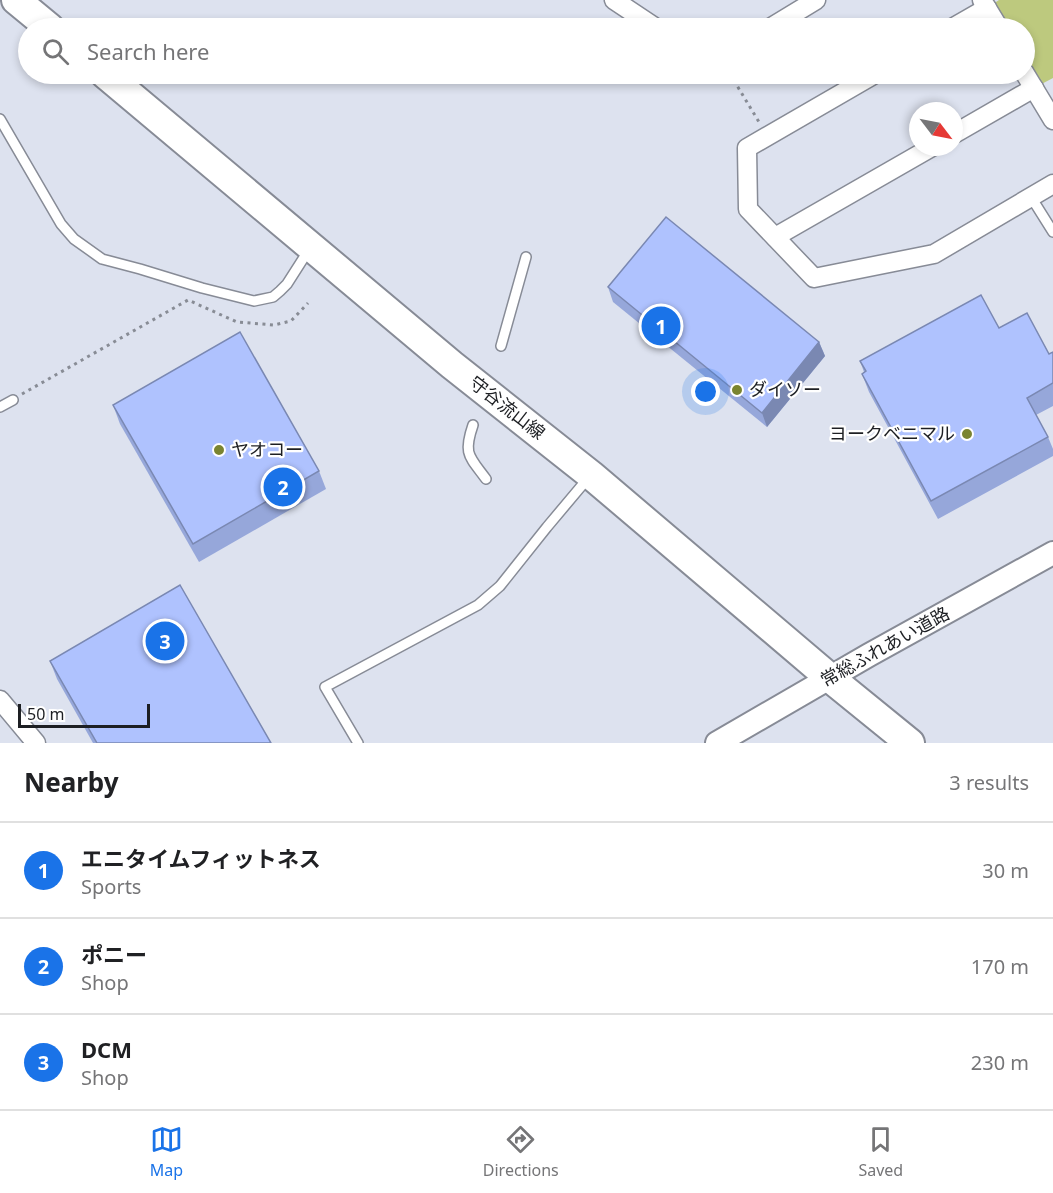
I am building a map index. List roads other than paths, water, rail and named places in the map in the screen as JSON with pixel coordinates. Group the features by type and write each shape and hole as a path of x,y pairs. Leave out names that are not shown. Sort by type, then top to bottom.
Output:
{"main road":[{"path":"16,0 38,18"},
{"name":"守谷流山線","path":"117,84 452,364 591,475 910,743"}],"street":[{"path":"786,18 816,0"},
{"path":"622,2 643,18"},
{"path":"965,18 984,4 993,18"},
{"path":"858,84 747,148 748,209 814,278 934,254 1053,184"},
{"path":"1032,84 1053,120"},
{"path":"963,129 1034,88"},
{"path":"775,237 916,156"},
{"name":"常総ふれあい道路","path":"717,743 1053,553"},
{"path":"0,700 36,743"}],"lane":[{"path":"0,119 62,224 74,239 102,259 202,288 260,301 273,297 287,284 311,246"},
{"path":"1031,197 1053,232"},
{"path":"501,346 526,257"},
{"path":"0,407 13,400"},
{"path":"473,425 468,439 469,456 486,478"},
{"path":"358,743 325,687 478,605 500,586 591,475"}],"place":[{"name":"エニタイムフィットネス","path":"661,326"},
{"name":"ダイソー","path":"737,390"},
{"name":"ヨークベニマル","path":"967,434"},
{"name":"ヤオコー","path":"219,450"},
{"name":"ポニー","path":"283,487"},
{"name":"DCM","path":"165,641"}]}
